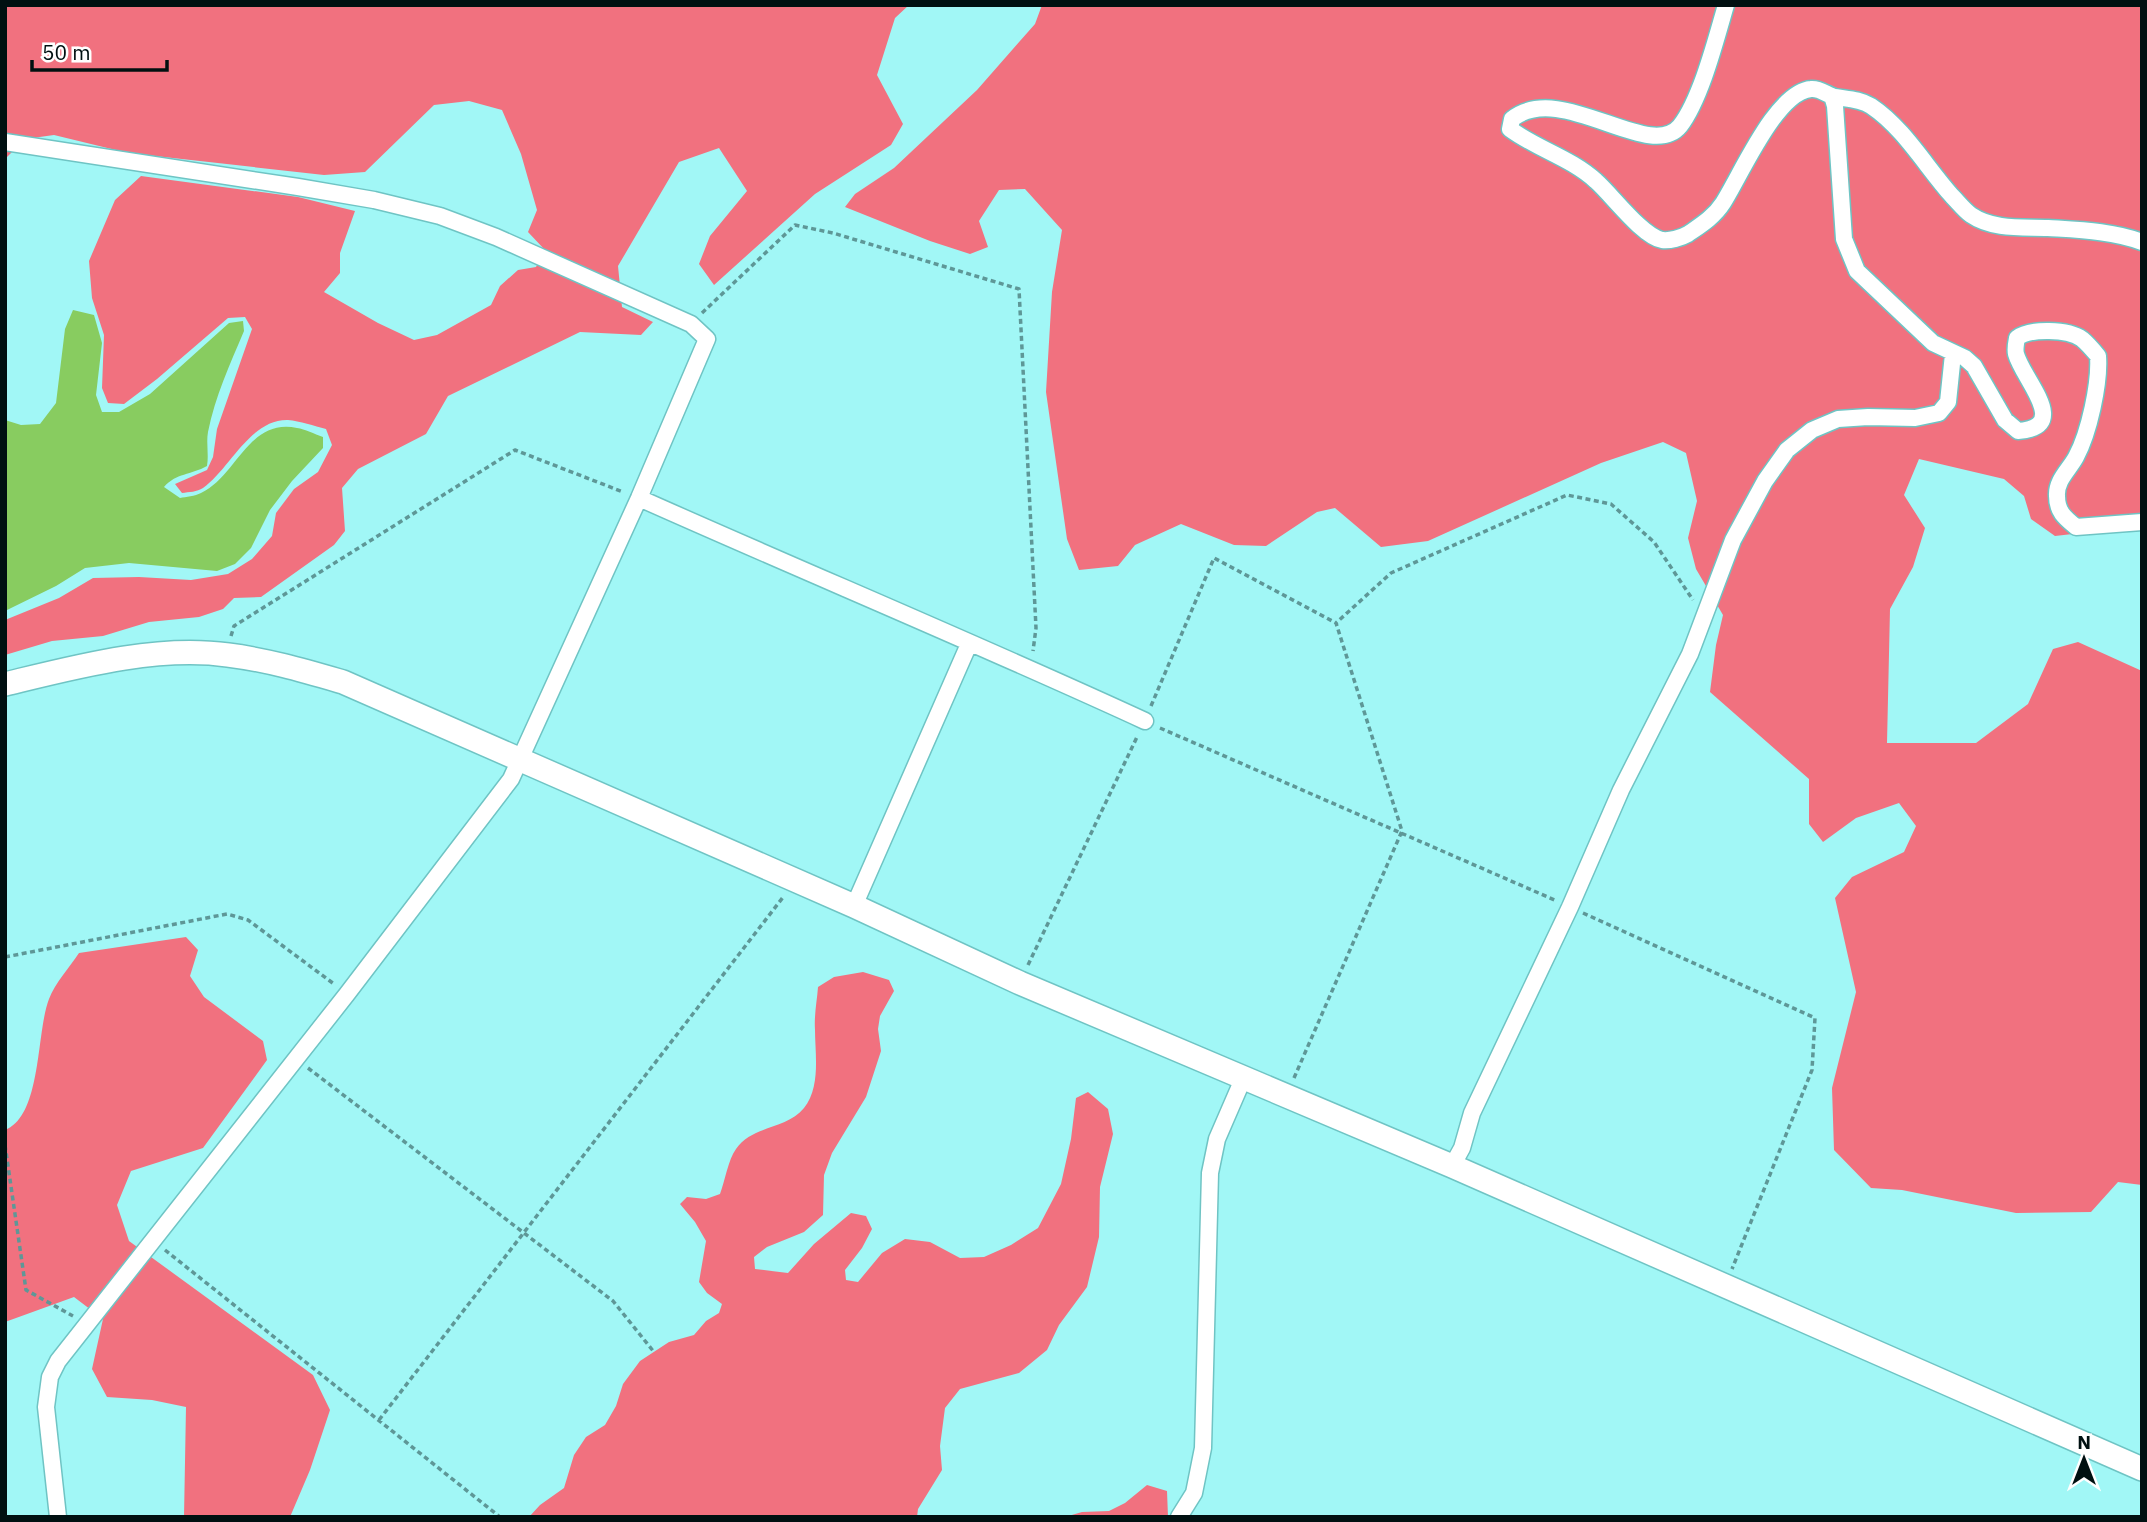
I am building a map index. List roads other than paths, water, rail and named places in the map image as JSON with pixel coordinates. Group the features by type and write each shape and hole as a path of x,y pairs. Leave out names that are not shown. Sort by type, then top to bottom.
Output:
{"street":[{"path":"1726,5 1695,99 1679,128 1664,137 1640,134 1573,110 1538,108 1522,110 1512,119 1510,129 1561,156 1595,179 1640,227 1662,240 1680,238 1705,223 1722,205 1744,164 1784,102 1798,92 1813,88 1832,96 1870,105 1898,131 1940,183 1969,213 1984,222 2006,226 2084,230 2142,242"},
{"path":"1832,96 1835,106 1844,239 1857,271 1933,343 1965,358 1974,366 2005,420 2018,431 2033,429 2041,422 2043,411 2016,353 2017,338 2025,332 2066,332 2081,338 2098,356 2099,370 2085,436 2076,458 2061,479 2056,496 2061,515 2076,527 2142,523"},
{"path":"5,142 298,187 374,200 440,216 496,237 691,324 707,339 639,498 511,779 347,994 58,1361 50,1377 46,1407 58,1517"},
{"path":"1452,1166 1462,1148 1472,1113 1570,907 1621,790 1690,654 1733,540 1765,481 1787,450 1812,430 1838,419 1915,418 1939,413 1948,402 1953,354"},
{"path":"639,498 1030,668 1145,722"},
{"path":"854,906 970,644"},
{"path":"5,684 127,658 183,654 226,654 284,665 343,682 794,879 1020,983 1452,1166 2142,1469"},
{"path":"1179,1517 1194,1493 1203,1448 1210,1172 1217,1139 1243,1079"}]}
